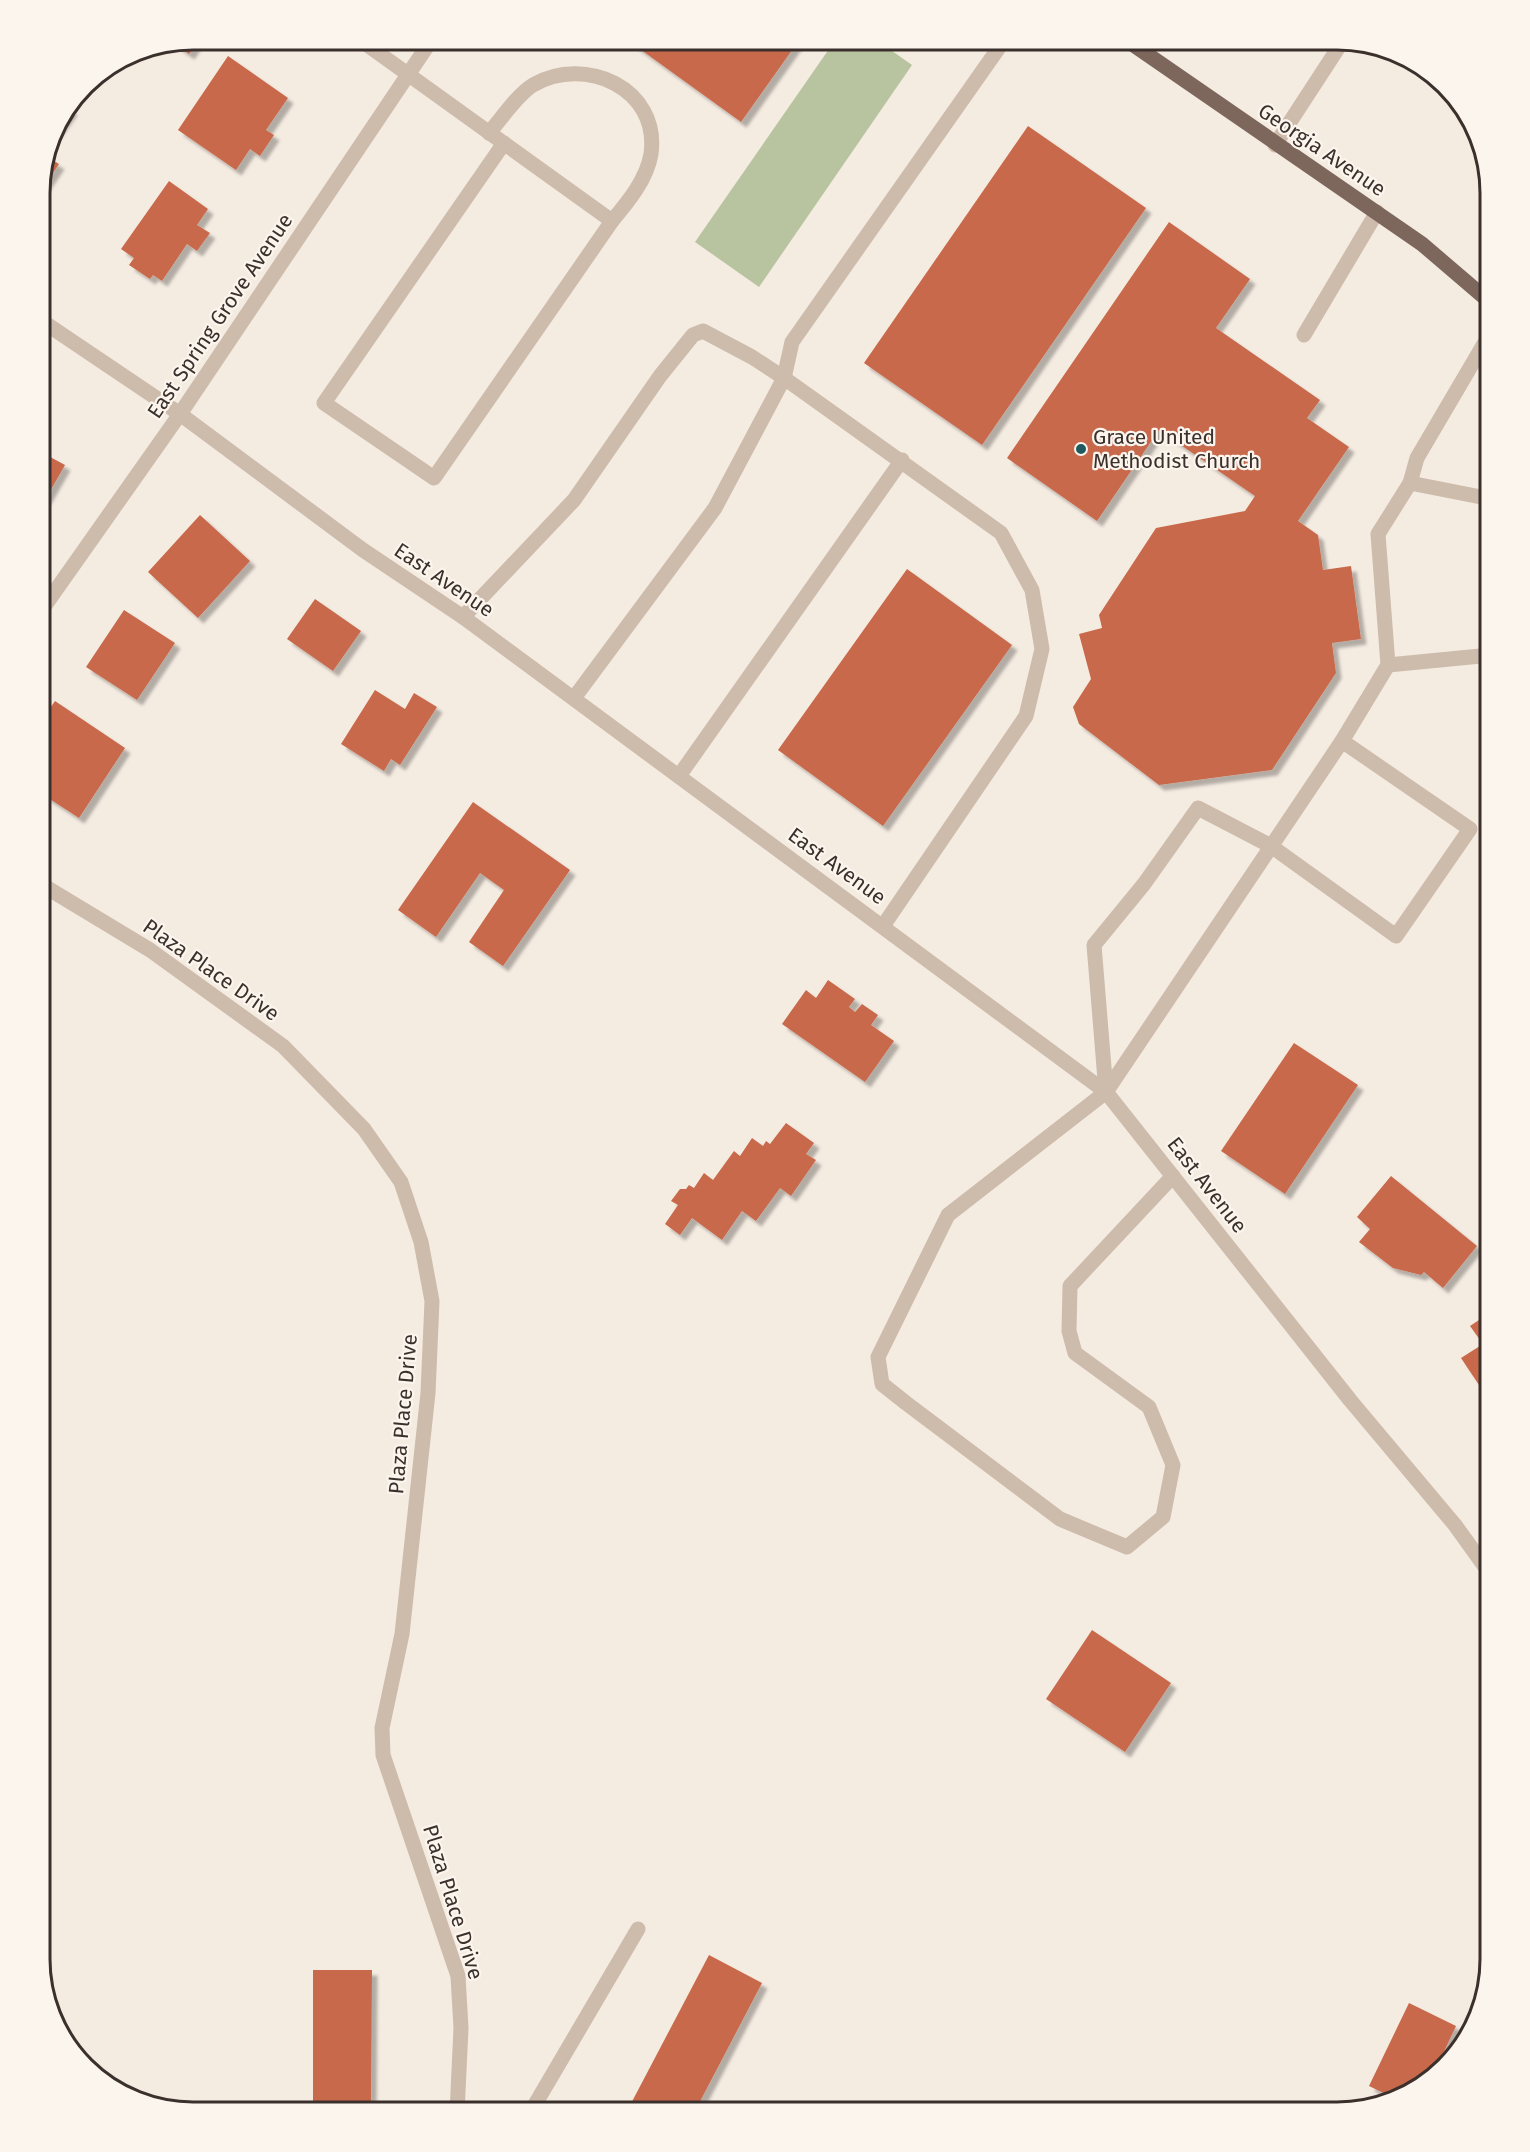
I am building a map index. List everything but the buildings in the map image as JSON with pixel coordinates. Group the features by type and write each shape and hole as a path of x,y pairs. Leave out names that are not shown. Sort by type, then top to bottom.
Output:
{"main road":[{"name":"Georgia Avenue","path":"1141,50 1275,145 1422,244 1480,294"}],"street":[{"path":"374,50 612,221"},
{"name":"East Spring Grove Avenue","path":"50,598 180,414 424,50"},
{"path":"574,698 715,508 784,378 792,342 997,50"},
{"path":"1275,145 1337,50"},
{"path":"489,133 531,86 560,73 599,75 619,86 639,103 651,127 651,155 642,179 434,478 324,403 504,143"},
{"path":"1304,335 1377,212"},
{"name":"East Avenue","path":"50,326 180,414 363,550 463,617 1106,1092 1350,1400 1455,1525 1480,1560"},
{"path":"463,617 574,500 660,376 693,334 703,331 721,339 784,378 902,460 1001,533 1032,590 1042,649 1026,716 883,926"},
{"path":"1173,1176 1070,1286 1069,1331 1075,1353 1149,1407 1173,1465 1163,1517 1127,1547 1060,1519 898,1397 882,1384 878,1357 948,1215 1106,1092 1342,741 1388,665 1378,534 1410,483 1417,458 1480,351"},
{"path":"679,776 902,460"},
{"path":"1410,483 1480,497"},
{"path":"1388,665 1480,655"},
{"path":"1106,1092 1094,945 1144,884 1198,808 1271,846 1396,936 1432,887 1470,829 1342,741"},
{"name":"Plaza Place Drive","path":"50,890 150,950 282,1046 364,1129 401,1182 421,1242 432,1300 428,1393 416,1508 402,1634 382,1728 383,1755 458,1976 461,2028 458,2102"},
{"path":"536,2102 638,1929"}],"green space":[{"path":"828,50 891,50 912,65 759,287 695,242"}],"place":[{"name":"Grace United Methodist Church","path":"1081,449"}]}
